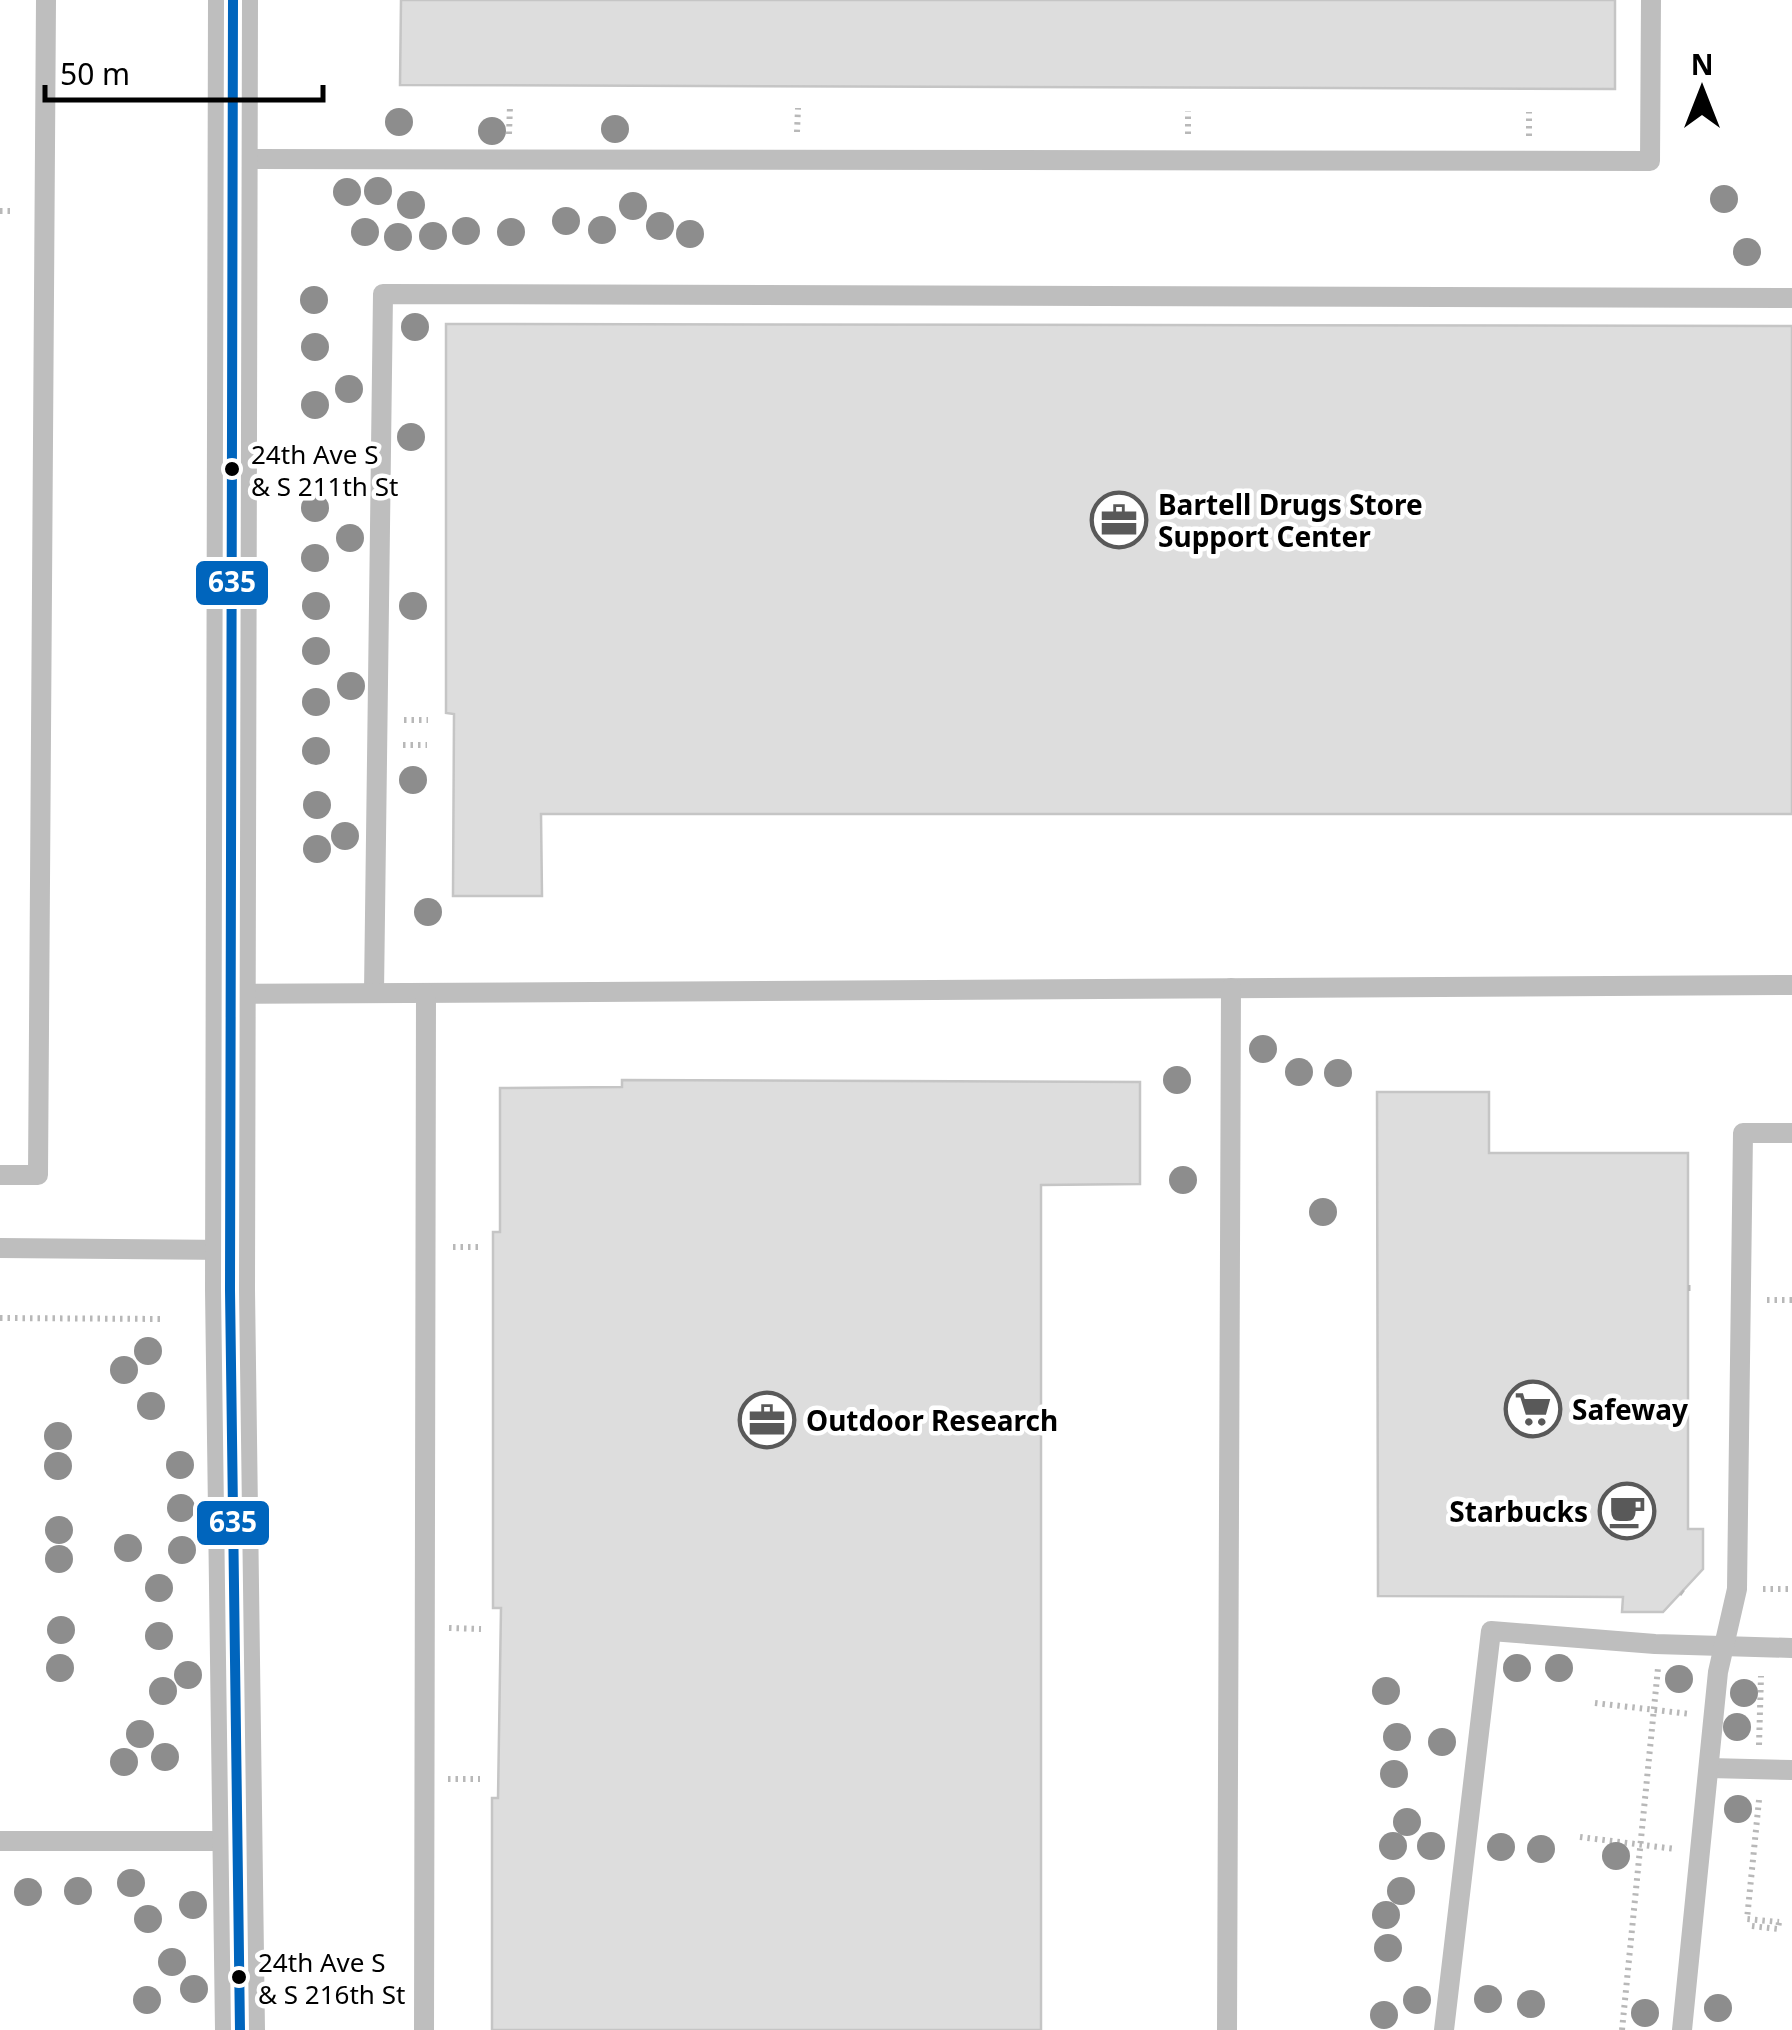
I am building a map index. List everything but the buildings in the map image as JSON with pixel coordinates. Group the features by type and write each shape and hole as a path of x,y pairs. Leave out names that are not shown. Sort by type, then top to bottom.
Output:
{"street":[{"path":"233,0 231,1250 240,2030"}],"lane":[{"path":"0,1174 38,1175 46,0"},
{"path":"233,159 1650,161 1651,0"},
{"path":"374,993 383,294 1792,298"},
{"path":"231,994 1792,984"},
{"path":"1226,2030 1231,988"},
{"path":"424,2030 426,993"},
{"path":"1682,2030 1718,1672 1737,1589 1742,1133 1792,1133"},
{"path":"0,1248 231,1250"},
{"path":"1444,2030 1491,1631 1656,1644 1792,1648"},
{"path":"1709,1768 1792,1770"},
{"path":"0,1841 238,1841"}],"path":[{"path":"509,136 510,106"},
{"path":"797,138 798,108"},
{"path":"1188,111 1188,141"},
{"path":"1529,142 1530,112"},
{"path":"0,212 14,212"},
{"path":"396,720 428,720"},
{"path":"396,745 427,745"},
{"path":"441,1247 480,1247"},
{"path":"1760,1300 1792,1300"},
{"path":"0,1318 165,1319"},
{"path":"1760,1589 1792,1589"},
{"path":"442,1628 481,1629"},
{"path":"1622,2030 1658,1666"},
{"path":"1759,1747 1760,1676"},
{"path":"1595,1702 1691,1714"},
{"path":"442,1779 480,1779"},
{"path":"1752,1926 1778,1928 1779,1922 1747,1920 1759,1800"},
{"path":"1580,1837 1677,1849"}],"transit line":[{"name":"635","path":"233,0 230,1290 240,2030"}],"place":[{"name":"24th Ave S & S 211th St","path":"232,469"},
{"name":"Bartell Drugs Store Support Center","path":"1119,520"},
{"name":"Safeway","path":"1533,1409"},
{"name":"Outdoor Research","path":"767,1420"},
{"name":"Starbucks","path":"1627,1511"},
{"name":"24th Ave S & S 216th St","path":"239,1977"}]}
